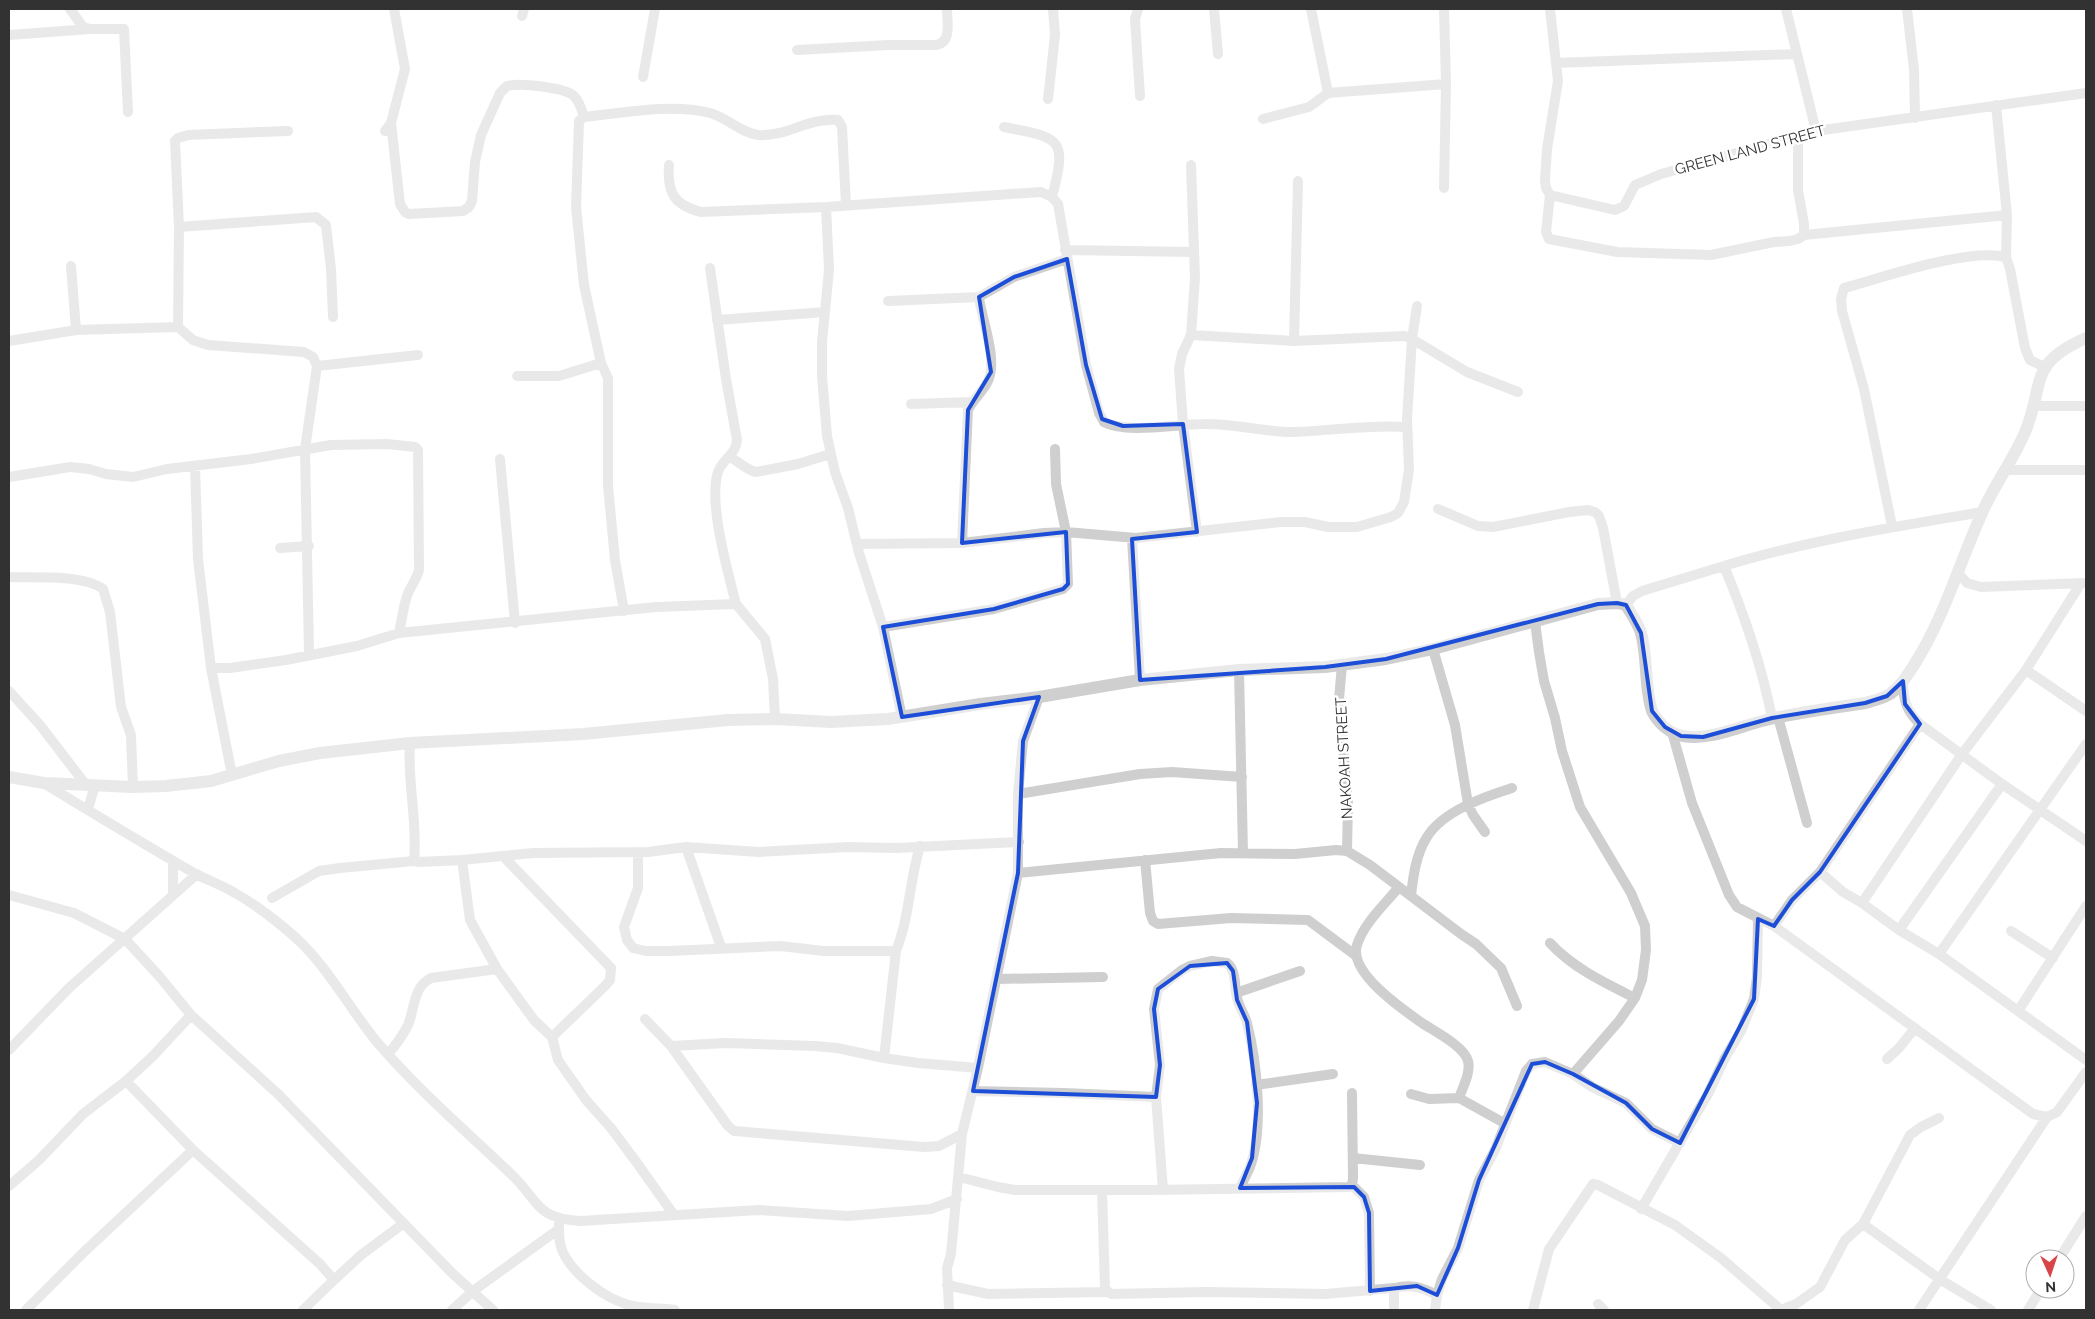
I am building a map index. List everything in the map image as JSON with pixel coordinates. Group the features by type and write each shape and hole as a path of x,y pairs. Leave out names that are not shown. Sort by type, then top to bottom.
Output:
{"street":[{"path":"70,9 79,23 90,29"},
{"path":"394,9 405,70 388,127 400,204 408,214 463,212 469,207 472,201 475,162 481,135 500,93 507,86 520,85 566,91 575,97 582,108 584,117"},
{"path":"643,78 655,9"},
{"path":"798,50 888,45 937,45 943,43 947,38 946,9"},
{"path":"1048,99 1055,35 1052,9"},
{"path":"1138,9 1135,19 1140,96"},
{"path":"1214,9 1218,54"},
{"path":"1311,9 1328,93"},
{"path":"1444,9 1446,84 1444,188"},
{"path":"1550,9 1557,92 1547,149 1545,180 1546,188 1550,195 1546,232 1549,239 1617,252 1711,255 1774,242 1790,241 1804,235 2007,215"},
{"path":"1786,9 1816,131"},
{"path":"1907,9 1914,70 1915,118"},
{"path":"9,35 121,27 124,29 128,112"},
{"path":"1556,63 1796,54"},
{"path":"1263,119 1309,107 1328,93 1446,84"},
{"name":"GREEN LAND STREET","path":"1550,195 1615,210 1624,206 1632,188 1661,174 1816,131 2086,93"},
{"path":"1996,105 2007,215 2006,257 2025,348 2030,360 2044,367"},
{"path":"624,611 613,542 608,486 608,378 600,363 584,285 576,207 579,121 584,117 659,110 699,111 722,117 751,133 764,135 784,132 808,123 838,120 842,127 846,205"},
{"path":"1004,127 1043,135 1058,146 1057,176 1052,197"},
{"path":"178,327 179,227 175,146 178,138 188,135 268,130 288,131"},
{"path":"1798,136 1798,190 1804,235"},
{"path":"669,165 670,188 674,198 688,208 701,212 826,207 1041,192 1052,197 1058,204 1086,365 1102,419 1109,425 1161,427 1182,424 1214,424 1294,432 1357,427 1407,427"},
{"path":"1191,165 1195,278 1191,335 1182,354 1179,369 1182,424 1197,532"},
{"path":"1294,342 1298,181"},
{"path":"826,207 829,270 822,342 822,376 830,454 883,628 902,717"},
{"path":"179,227 316,217 326,225 331,269 333,317"},
{"path":"888,301 979,297 1014,277 1066,255 1194,252"},
{"path":"1892,526 1864,389 1842,311 1841,298 1844,288 1942,261 1992,254 2006,257"},
{"path":"71,266 76,330"},
{"path":"710,268 737,440 737,446 718,472 717,517 736,604 765,639 773,679 775,719"},
{"path":"962,543 968,410 987,384 991,372 991,354 979,297"},
{"path":"857,544 962,543 1066,532 1132,538 1281,522 1305,522 1328,527 1357,527 1391,517 1398,513 1404,502 1409,469 1407,427 1412,340 1417,306"},
{"path":"717,320 825,312"},
{"path":"9,341 76,330 178,327 193,340 208,344 304,352 313,357 317,366 305,449 309,654"},
{"path":"1191,335 1294,342 1405,336 1467,372 1518,392"},
{"path":"1438,509 1459,520 1478,526 1493,527 1569,512 1592,511 1599,516 1622,604 1640,633 1652,710 1660,723 1681,736 1702,737 1775,718 1878,700 1888,696 1903,681 1930,638 1982,512 2007,470 2026,430 2037,384 2044,367 2051,359 2086,338"},
{"path":"317,366 418,355"},
{"path":"517,376 559,376 600,363"},
{"path":"911,404 972,402"},
{"path":"2033,406 2086,406"},
{"path":"9,477 70,467 133,477 167,469 251,459 331,445 367,443 410,445 418,450 419,570 404,607 399,634"},
{"path":"883,628 994,609 1063,589 1068,584 1066,532 1056,484 1056,449"},
{"path":"730,457 742,463 750,471 756,472 798,464 830,454"},
{"path":"500,459 515,623"},
{"path":"195,466 198,559 211,668 232,776"},
{"path":"2007,470 2086,470"},
{"path":"9,777 44,783 133,787 188,784 232,776 306,755 410,743 583,734 674,724 775,719 839,722 902,717 1140,680 1239,670 1342,665 1391,658 1432,649 1598,604 1622,604 1633,596 1651,588 1792,546 1892,526 1982,512"},
{"path":"1132,538 1140,680"},
{"path":"280,548 308,546"},
{"path":"1724,566 1732,583 1807,823"},
{"path":"1958,573 1967,583 1981,587 2084,583"},
{"path":"9,577 86,582 103,589 110,612 121,707 131,735 133,787"},
{"path":"1862,903 1962,754 2026,670 2084,583"},
{"path":"211,668 261,664 357,646 399,634 656,607 736,604"},
{"path":"1536,622 1538,652 1544,681 1577,800 1631,893 1645,926 1646,950 1642,980 1635,998 1619,1021 1573,1074"},
{"path":"1432,649 1455,725 1468,804 1473,815 1486,832"},
{"name":"NAKOAH STREET","path":"1342,665 1339,699 1348,802 1347,851"},
{"path":"1239,670 1243,853"},
{"path":"2026,670 2086,711"},
{"path":"1903,681 1905,704 1912,716 1920,724 2002,784 2086,841"},
{"path":"9,691 90,785 88,809"},
{"path":"949,1310 947,1268 951,1254 962,1134 997,980 1018,873 1018,794 1023,741 1040,697"},
{"path":"1774,926 1792,900 1820,872 1920,724"},
{"path":"1672,732 1692,802 1729,895 1737,906 1774,926 2033,1114 2047,1117"},
{"path":"410,743 408,772 415,837 414,861"},
{"path":"1939,954 2086,744"},
{"path":"1018,794 1140,774 1172,772 1242,777"},
{"path":"44,783 173,861 236,894 295,937 311,953 358,1018 388,1054 466,1134 512,1175 539,1207 559,1224 562,1251 572,1266 587,1282 604,1293 630,1305 675,1310"},
{"path":"1899,930 2002,784"},
{"path":"1411,896 1419,855 1426,838 1436,825 1468,804 1512,788"},
{"path":"272,898 319,871 414,861 462,860 533,853 638,852 686,847 759,852 848,847 1019,842"},
{"path":"884,1058 896,951 904,931 910,902 912,873 920,846"},
{"path":"686,847 721,947"},
{"path":"1018,873 1222,853 1295,854 1336,850 1347,851 1399,887 1492,958 1501,968 1516,1006"},
{"path":"638,852 638,888 624,928 624,935 629,945 646,951 780,946 824,951 896,951"},
{"path":"503,856 611,968 610,980 605,986 552,1037"},
{"path":"462,860 470,920 497,969 534,1020 552,1037 558,1060 586,1100 611,1128 632,1156 674,1215"},
{"path":"1145,860 1150,912 1153,921 1158,924 1230,918 1308,920 1355,955 1367,977 1405,1010 1447,1039 1463,1053 1468,1060 1468,1070 1459,1098"},
{"path":"173,861 173,894"},
{"path":"1820,872 1843,892 1862,903 1899,930 1939,954 2086,1060"},
{"path":"9,1050 70,988 197,874"},
{"path":"1355,955 1356,946 1365,928 1399,887"},
{"path":"9,895 74,913 124,939 159,976 191,1015 278,1094 453,1274 493,1310"},
{"path":"2018,1011 2086,906"},
{"path":"1641,1209 1708,1094 1741,1030 1754,999 1757,977 1758,919"},
{"path":"2011,931 2053,958"},
{"path":"1550,943 1560,953 1586,972 1635,998"},
{"path":"1163,1190 1156,1097 1160,1065 1154,1009 1158,989 1182,970 1202,963 1221,961 1231,966 1233,971 1236,993 1247,1022 1256,1085 1256,1135 1250,1167 1240,1188"},
{"path":"388,1054 400,1041 413,1013 416,994 426,980 497,969"},
{"path":"1236,993 1300,971"},
{"path":"997,980 1103,977"},
{"path":"9,1186 39,1160 83,1114 126,1081 153,1056 191,1015"},
{"path":"645,1019 671,1046 728,1126 734,1131 924,1147 939,1146 962,1134"},
{"path":"1887,1059 1899,1048 1915,1028"},
{"path":"671,1046 726,1043 815,1046 837,1048 884,1058 978,1068"},
{"path":"1435,1310 1442,1279 1458,1248 1479,1180 1494,1150 1526,1071 1532,1064 1545,1062 1573,1074 1592,1087 1626,1103 1652,1129 1680,1143"},
{"path":"1919,1310 1941,1280 2047,1117 2057,1112 2086,1072"},
{"path":"1256,1085 1333,1074"},
{"path":"126,1081 193,1150 320,1264 334,1280"},
{"path":"973,1091 1156,1097"},
{"path":"1352,1093 1352,1185 1364,1196 1369,1213 1370,1291"},
{"path":"1411,1094 1429,1099 1459,1098 1504,1123"},
{"path":"1532,1310 1549,1249 1590,1186 1598,1185 1675,1226 1720,1258 1781,1310 1796,1304 1820,1287 1845,1240 1862,1224 1910,1135 1939,1118"},
{"path":"26,1310 193,1150"},
{"path":"1353,1158 1420,1165"},
{"path":"959,1177 998,1188 1015,1190 1163,1190 1349,1187 1352,1185"},
{"path":"1102,1190 1104,1288 1107,1292"},
{"path":"452,1310 473,1291 559,1224 767,1210 848,1216 932,1209 957,1199"},
{"path":"2065,1249 2086,1216"},
{"path":"303,1310 361,1255 404,1222"},
{"path":"1862,1224 1941,1280 1991,1310"},
{"path":"947,1285 988,1294 1207,1292 1325,1294 1370,1291 1406,1285 1417,1286 1437,1295"},
{"path":"1394,1288 1394,1310"},
{"path":"2028,1310 2035,1299"}],"highlighted area":[{"path":"1067,259 1086,365 1102,419 1123,426 1183,424 1197,532 1132,539 1140,680 1325,667 1386,659 1598,604 1617,603 1626,605 1641,633 1652,711 1665,727 1681,736 1703,737 1772,718 1865,703 1887,696 1903,681 1905,704 1920,724 1820,872 1792,900 1774,926 1758,919 1754,999 1680,1143 1652,1129 1626,1103 1573,1074 1545,1062 1532,1064 1479,1180 1458,1248 1437,1295 1417,1286 1370,1291 1369,1213 1364,1197 1354,1187 1240,1188 1252,1158 1257,1103 1247,1022 1237,1000 1233,971 1227,963 1190,966 1158,989 1154,1009 1160,1065 1156,1097 973,1091 1018,873 1023,741 1039,697 902,717 883,627 994,609 1063,589 1068,584 1066,532 962,543 968,410 991,372 979,297 1014,277"}]}
